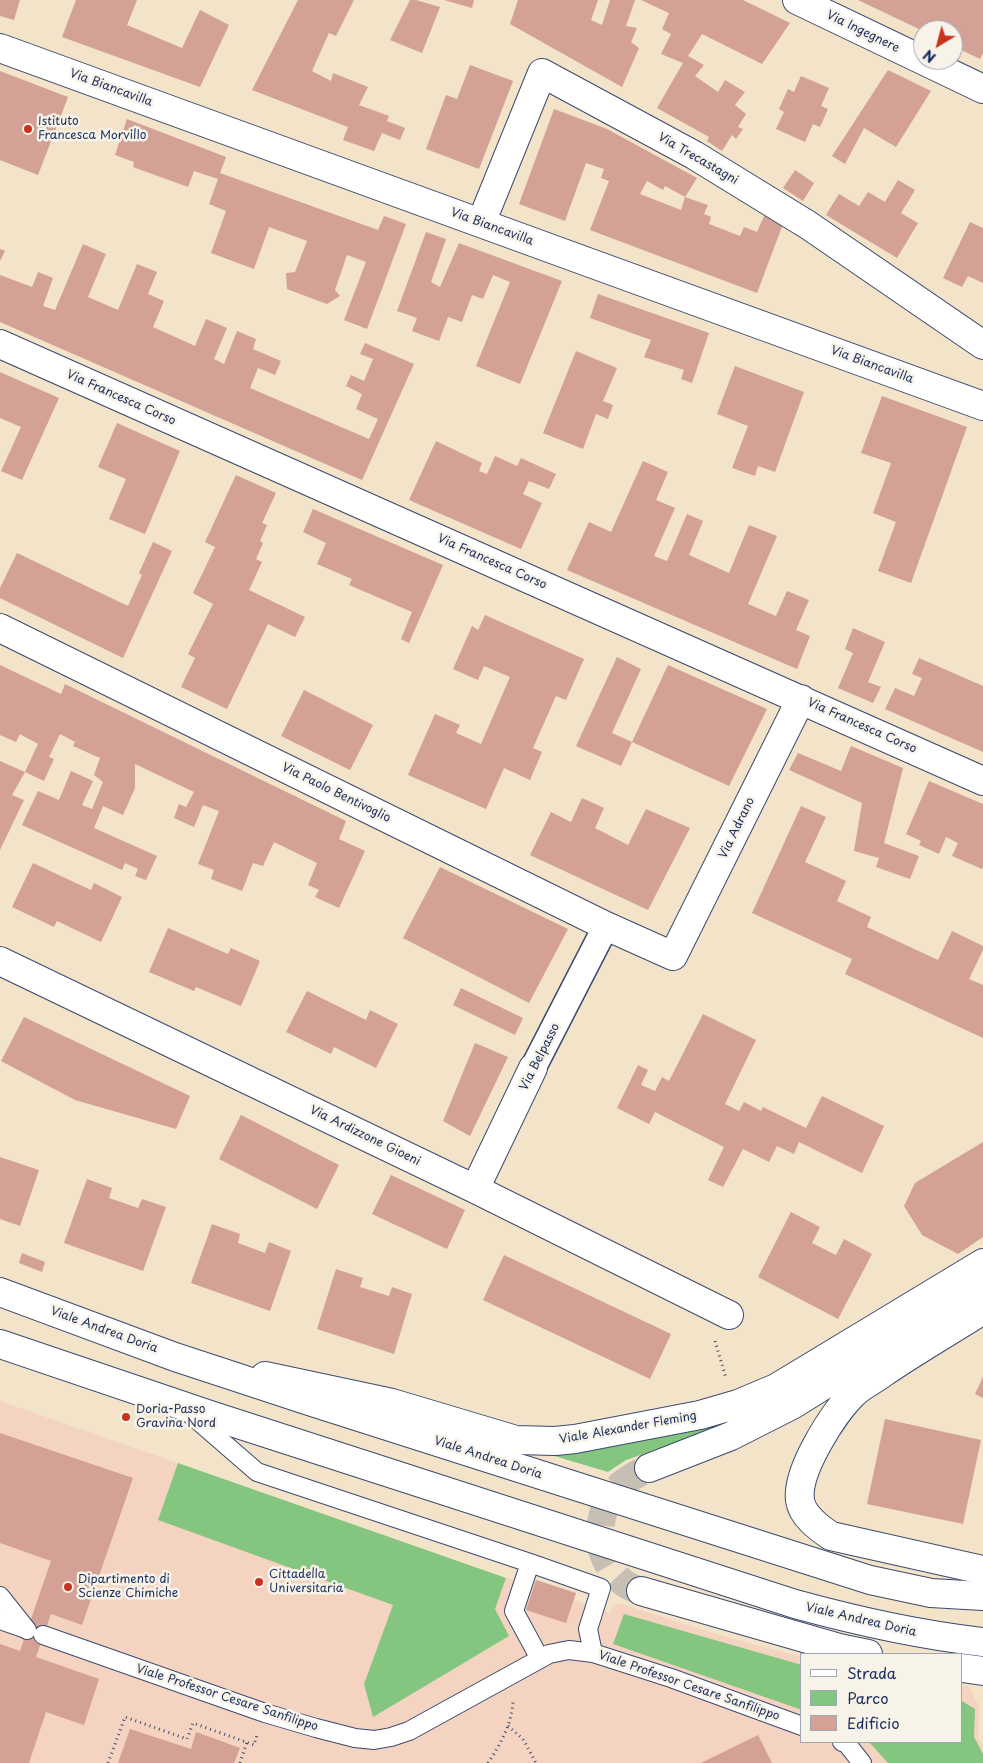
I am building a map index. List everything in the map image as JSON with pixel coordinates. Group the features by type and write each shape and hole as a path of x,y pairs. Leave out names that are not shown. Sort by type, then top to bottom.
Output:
{"street":[{"name":"Via Ingegnere","path":"797,0 983,89"},
{"name":"Via Biancavilla","path":"0,48 983,406"},
{"name":"Via Trecastagni","path":"480,223 542,73 694,155 808,225 983,345"},
{"name":"Via Francesca Corso","path":"0,344 983,780"},
{"name":"Via Paolo Bentivoglio","path":"0,628 606,926 672,956"},
{"name":"Via Adrano","path":"672,956 801,699"},
{"name":"Via Belpasso","path":"475,1189 533,1068 606,926"},
{"name":"Via Ardizzone Gioeni","path":"0,960 475,1189 729,1315"},
{"name":"Viale Alexander Fleming","path":"184,1359 392,1403 516,1440 555,1441 700,1415 738,1404 776,1388 983,1263"},
{"path":"649,1468 731,1436 792,1406 983,1286"},
{"name":"Viale Andrea Doria","path":"0,1292 184,1359 312,1402 870,1580 931,1593 983,1596"},
{"path":"983,1310 892,1367 855,1393 832,1419 812,1453 802,1482 800,1500 807,1516 819,1528 832,1536 983,1570"},
{"name":"Viale Andrea Doria","path":"0,1344 795,1604 874,1624 937,1637 983,1642"},
{"path":"641,1592 839,1648 863,1653"},
{"path":"963,1668 983,1671"}],"lane":[{"path":"180,1404 257,1472 601,1588 588,1629 593,1653"},
{"path":"530,1563 514,1611 540,1659"},
{"path":"0,1596 27,1630 0,1620"},
{"name":"Viale Professor Cesare Sanfilippo","path":"43,1635 265,1713 355,1738 374,1740 409,1731 549,1654 569,1650 593,1653 671,1678 800,1725"},
{"path":"844,1743 862,1763"}],"path":[{"path":"715,1341 727,1382"},
{"path":"488,1763 497,1750 508,1726 513,1703 507,1676"},
{"path":"108,1763 125,1717 187,1739 194,1723 254,1745 265,1713"},
{"path":"508,1726 523,1739 536,1763"},
{"path":"240,1763 247,1742"}],"shaded area":[{"name":"Cittadella Universitaria","path":"0,1401 533,1587 536,1580 576,1593 573,1600 610,1613 612,1607 616,1604 621,1604 726,1637 800,1656 800,1743 963,1743 963,1686 968,1686 979,1706 978,1738 983,1747 983,1763 0,1763"}],"green space":[{"path":"754,1411 729,1424 626,1460 608,1472 551,1455 575,1452"},
{"path":"178,1463 506,1578 495,1609 509,1636 373,1717 364,1684 393,1605 158,1520"},
{"path":"624,1614 800,1664 800,1709 613,1644"},
{"path":"963,1702 975,1709 974,1737 983,1754 983,1763 888,1763 870,1743 963,1743"}],"building":[{"path":"0,0 20,0 14,20 0,16"},
{"path":"76,0 137,0 127,25 182,48 200,10 229,25 200,87 62,37"},
{"path":"298,0 354,0 336,36 329,33 312,71 331,81 333,73 368,87 359,105 389,116 387,121 405,128 400,140 382,133 374,151 343,140 348,127 252,90"},
{"path":"410,0 440,7 422,53 390,40"},
{"path":"444,0 474,0 472,8"},
{"path":"518,0 598,0 591,20 602,25 610,0 635,0 626,26 637,28 631,42 639,48 622,87 510,24"},
{"path":"641,0 743,0 790,23 762,64 702,34 688,56 704,65 695,76 718,92 725,80 745,92 735,105 746,114 738,127 743,129 736,139 732,135 722,151 707,141 709,137 657,108 683,63 661,54 671,34 662,29 669,13"},
{"path":"858,0 983,0 983,53 980,59 963,51 963,20 913,20 913,26"},
{"path":"470,65 513,81 479,169 426,149 446,95 457,99"},
{"path":"888,70 931,91 896,147 864,128 845,164 832,156"},
{"name":"Istituto Francesca Morvillo","path":"0,71 68,97 38,175 0,160"},
{"path":"801,76 829,88 821,106 828,109 820,127 813,124 805,142 776,129 784,112 779,109 788,89 794,92"},
{"path":"554,109 607,129 697,178 685,197 708,205 704,214 711,217 709,224 740,236 744,227 757,232 765,214 783,224 757,293 590,230 609,181 601,178 604,169 586,163 565,221 519,204","holes":["647,181 663,190 665,186 685,197 681,210 640,194"]},
{"path":"127,119 226,157 220,173 378,230 384,216 406,224 367,329 344,320 366,262 347,255 335,290 340,296 327,304 287,289 286,273 295,272 307,241 269,227 254,269 211,253 226,211 209,204 218,179 194,171 188,187 133,167 134,162 115,155"},
{"path":"795,170 814,183 803,201 783,188"},
{"path":"898,180 915,190 901,213 918,223 897,258 826,215 839,194 859,206 868,192 885,202"},
{"path":"970,222 983,228 983,283 968,276 962,287 943,278"},
{"path":"426,232 446,239 431,282 440,287 459,243 562,281 520,384 476,366 510,282 493,275 483,299 472,295 462,322 448,317 439,341 412,331 417,318 397,311"},
{"path":"83,244 106,254 88,297 118,310 137,264 157,272 148,294 164,301 153,327 195,346 206,319 227,328 214,359 224,364 237,331 256,339 253,349 281,361 275,375 258,368 250,388 369,439 378,419 356,409 362,394 346,386 351,375 364,381 373,359 360,354 365,343 414,364 362,480 0,322 0,275 32,287 38,272 53,278 43,306 55,310"},
{"path":"0,249 5,251 0,261"},
{"path":"598,294 709,333 692,383 681,379 684,370 644,357 651,340 590,318"},
{"path":"576,351 617,368 603,401 613,405 608,419 596,414 583,449 543,433"},
{"path":"735,366 804,392 775,472 758,466 755,476 732,468 748,426 717,414"},
{"path":"0,372 59,398 22,480 1,471 21,427 0,418"},
{"path":"882,396 967,427 911,583 878,571 896,522 873,513 891,463 861,453"},
{"path":"117,423 180,451 145,534 109,519 126,479 98,467"},
{"path":"436,441 482,463 479,471 487,474 495,456 517,466 521,458 556,474 549,489 529,481 523,494 542,503 521,549 409,500"},
{"path":"643,461 668,472 656,500 675,508 654,556 667,561 687,514 703,521 689,555 729,573 749,525 777,536 748,604 776,616 787,591 809,600 796,630 810,636 797,669 567,570 589,522 611,532"},
{"path":"236,475 276,493 262,523 267,525 260,541 263,543 256,559 262,562 249,590 305,617 295,637 268,624 227,709 181,687 195,658 188,654 213,604 193,593 215,547 205,542"},
{"path":"313,509 443,565 409,643 401,639 412,612 349,585 352,579 317,564 326,543 303,532"},
{"path":"153,542 172,551 123,658 0,598 0,588 17,553 128,606 142,575 139,573"},
{"path":"485,615 584,659 566,700 556,696 533,748 542,752 530,780 504,768 486,809 408,775 435,714 460,725 456,733 481,744 510,677 484,666 478,680 453,669 472,626 478,630"},
{"path":"853,628 885,642 868,682 881,687 873,703 838,688 853,653 845,649"},
{"path":"617,657 641,669 612,733 632,742 621,766 576,746"},
{"path":"919,658 983,686 983,752 885,709 895,688 914,696 922,678 912,674"},
{"path":"0,665 61,694 65,684 346,821 339,839 365,851 339,908 315,897 319,890 308,885 317,863 274,842 263,866 253,863 242,891 211,879 214,870 198,864 219,811 203,805 194,827 174,818 179,804 186,807 194,792 135,764 135,788 123,815 103,806 94,828 157,856 146,880 135,876 138,869 125,863 122,870 22,825 38,791 59,800 71,771 93,781 82,805 92,809 103,782 94,775 100,758 73,746 75,742 60,734 49,757 54,759 44,781 25,772 38,744 20,734 16,742 0,735"},
{"path":"668,665 767,709 729,786 632,742"},
{"path":"304,690 373,725 350,770 281,736"},
{"path":"851,746 903,768 884,843 919,856 910,879 876,867 879,858 854,851 862,803 789,770 798,753 841,771"},
{"path":"0,761 25,772 12,795 24,800 0,850"},
{"path":"929,781 983,804 982,869 952,856 958,843 946,837 939,854 919,845 921,841 906,834"},
{"path":"582,798 604,808 595,828 628,845 646,809 690,828 648,910 530,855 551,812 571,822"},
{"path":"801,806 826,817 805,862 846,881 837,901 871,917 867,927 938,960 952,931 983,946 983,950 969,979 983,985 983,1038 845,974 852,959 752,913"},
{"path":"33,863 91,890 94,883 122,897 101,942 57,921 54,927 12,907"},
{"path":"440,867 568,929 529,1003 403,938"},
{"path":"168,928 228,954 231,948 260,961 241,1006 196,987 194,991 149,972"},
{"path":"461,988 523,1018 515,1035 453,1005"},
{"path":"307,991 366,1020 370,1010 398,1024 376,1068 334,1047 331,1054 286,1032"},
{"path":"703,1014 756,1040 725,1104 739,1111 744,1102 761,1111 763,1107 806,1128 822,1096 884,1126 862,1173 799,1142 794,1154 777,1146 769,1162 743,1149 723,1187 708,1180 724,1147 655,1112 649,1124 617,1108 638,1065 648,1070 641,1085 655,1091 662,1077 669,1081"},
{"path":"24,1017 190,1096 176,1129 75,1100 1,1061"},
{"path":"475,1043 508,1057 470,1136 443,1121"},
{"path":"241,1115 339,1165 317,1209 219,1159"},
{"path":"983,1142 983,1237 958,1254 922,1235 904,1206 915,1183"},
{"path":"0,1157 39,1170 20,1226 0,1219"},
{"path":"391,1175 465,1210 447,1249 372,1214"},
{"path":"87,1179 112,1188 109,1198 138,1208 142,1199 166,1207 143,1271 64,1243"},
{"path":"791,1212 820,1227 812,1243 836,1255 844,1239 872,1254 838,1319 758,1277"},
{"path":"212,1224 240,1234 238,1243 265,1253 269,1242 291,1251 270,1311 191,1283"},
{"path":"22,1253 45,1262 42,1272 19,1263"},
{"path":"504,1255 671,1334 650,1379 483,1300"},
{"path":"336,1269 363,1278 360,1287 389,1296 392,1287 412,1294 394,1354 317,1329"},
{"path":"983,1377 983,1398 975,1394"},
{"path":"885,1419 981,1440 963,1524 867,1504"},
{"name":"Dipartimento di Scienze Chimiche","path":"0,1433 133,1478 82,1625 51,1614 36,1657 99,1679 84,1725 46,1712 29,1763 0,1763 0,1644 20,1651 51,1561 0,1543"},
{"path":"536,1580 576,1593 566,1623 526,1610"},
{"path":"130,1729 191,1749 196,1732 240,1748 234,1763 118,1763"},
{"path":"758,1735 772,1763 701,1763"}],"tunnel":[{"path":"641,1591 632,1588 614,1573 606,1561 600,1534 601,1520 612,1495 622,1484 649,1468"}],"place":[{"name":"Istituto Francesca Morvillo","path":"28,129"},
{"name":"Doria-Passo Gravina Nord","path":"126,1417"},
{"name":"Cittadella Universitaria","path":"259,1582"},
{"name":"Dipartimento di Scienze Chimiche","path":"68,1587"}]}
